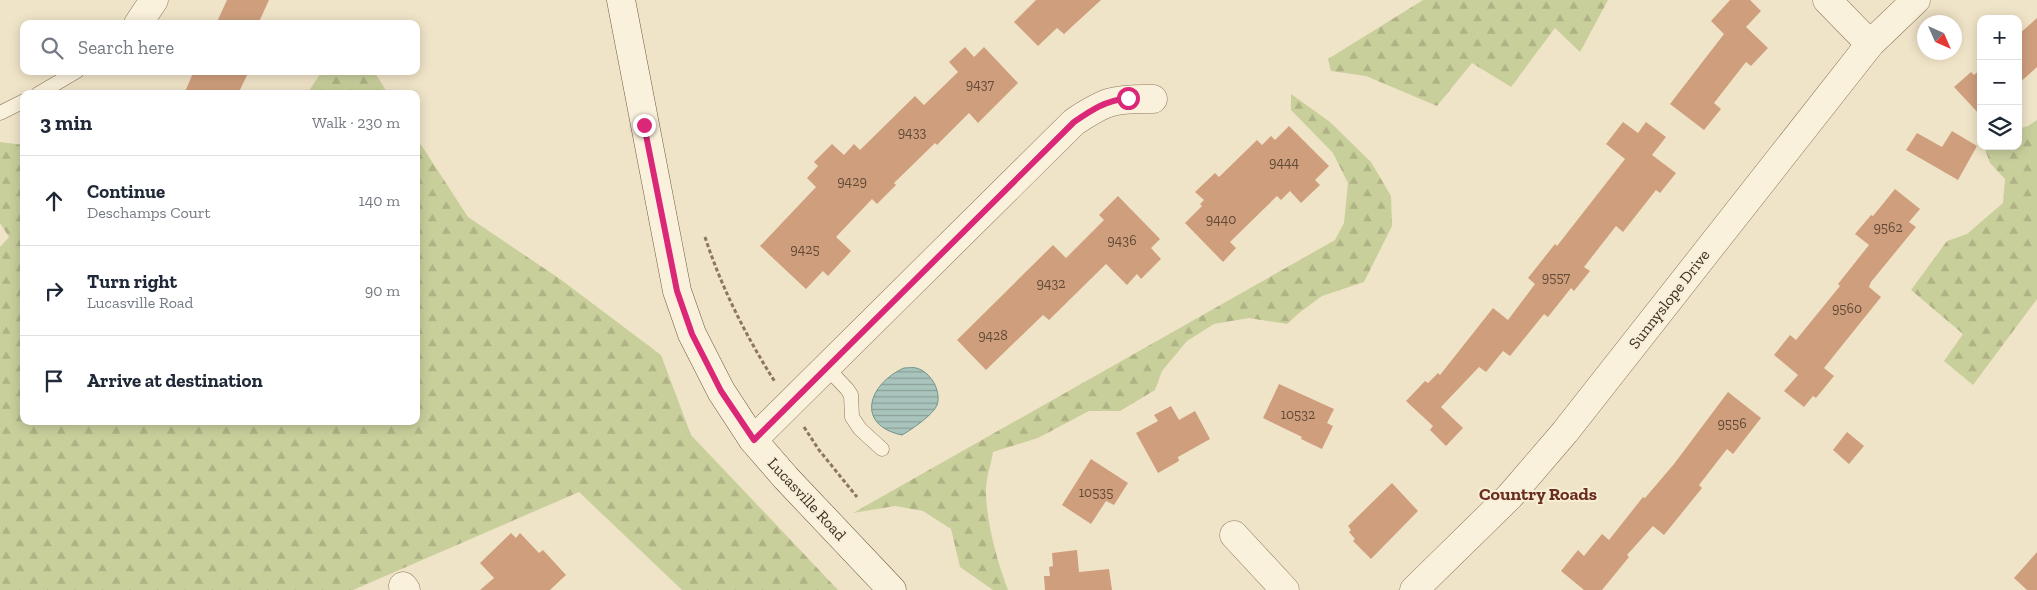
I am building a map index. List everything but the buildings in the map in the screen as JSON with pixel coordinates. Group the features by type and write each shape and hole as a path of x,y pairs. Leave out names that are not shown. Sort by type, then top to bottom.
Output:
{"street":[{"path":"141,20 154,0"},
{"name":"Lucasville Road","path":"620,0 677,291 692,334 721,391 754,440 786,478 892,590"},
{"path":"1827,0 1870,44"},
{"name":"Sunnyslope Drive","path":"1414,590 1510,496 1565,432 1870,44 1916,0"},
{"path":"754,440 1074,122 1093,109 1110,101 1128,98 1153,99"},
{"path":"1234,535 1285,590"}],"lane":[{"path":"45,90 70,75"},
{"path":"0,113 20,103"},
{"path":"827,368 848,389 851,395 852,417 860,430 882,448"}],"path":[{"path":"705,237 717,274 729,300 746,334 771,375"},
{"path":"799,420 819,450 857,498"}],"green space":[{"path":"1423,0 1608,0 1580,52 1555,28 1511,87 1472,63 1437,106 1366,76 1331,71 1328,59"},
{"path":"319,75 376,75 386,90 310,90"},
{"path":"1291,94 1330,122 1371,162 1391,196 1392,226 1364,282 1322,296 1287,324 1249,318 1214,324 1187,341 1162,371 1155,390 1120,411 1089,411 1038,438 993,452 987,481 986,502 993,541 1008,590 993,590 960,567 951,529 923,511 895,506 853,513 1335,240 1344,223 1348,183 1333,153 1291,110"},
{"path":"2037,120 2037,299 1973,385 1944,361 1963,334 1911,290 1947,241 1967,234 2003,203 2005,179 1990,163 1985,150 2022,150 2022,128"},
{"path":"0,142 20,144 20,425 420,425 420,143 468,217 560,279 661,355 691,435 838,590 682,590 579,492 353,590 0,590 0,247 9,237 0,223"}],"water":[{"path":"904,368 915,368 926,373 934,382 938,400 932,413 902,435 887,430 877,423 872,414 872,404 875,394 882,384"}],"district":[{"name":"Country Roads","path":"1538,494"}],"route":[{"path":"644,125 677,291 692,334 721,391 754,440 1074,122 1093,109 1110,101 1128,98"}]}
